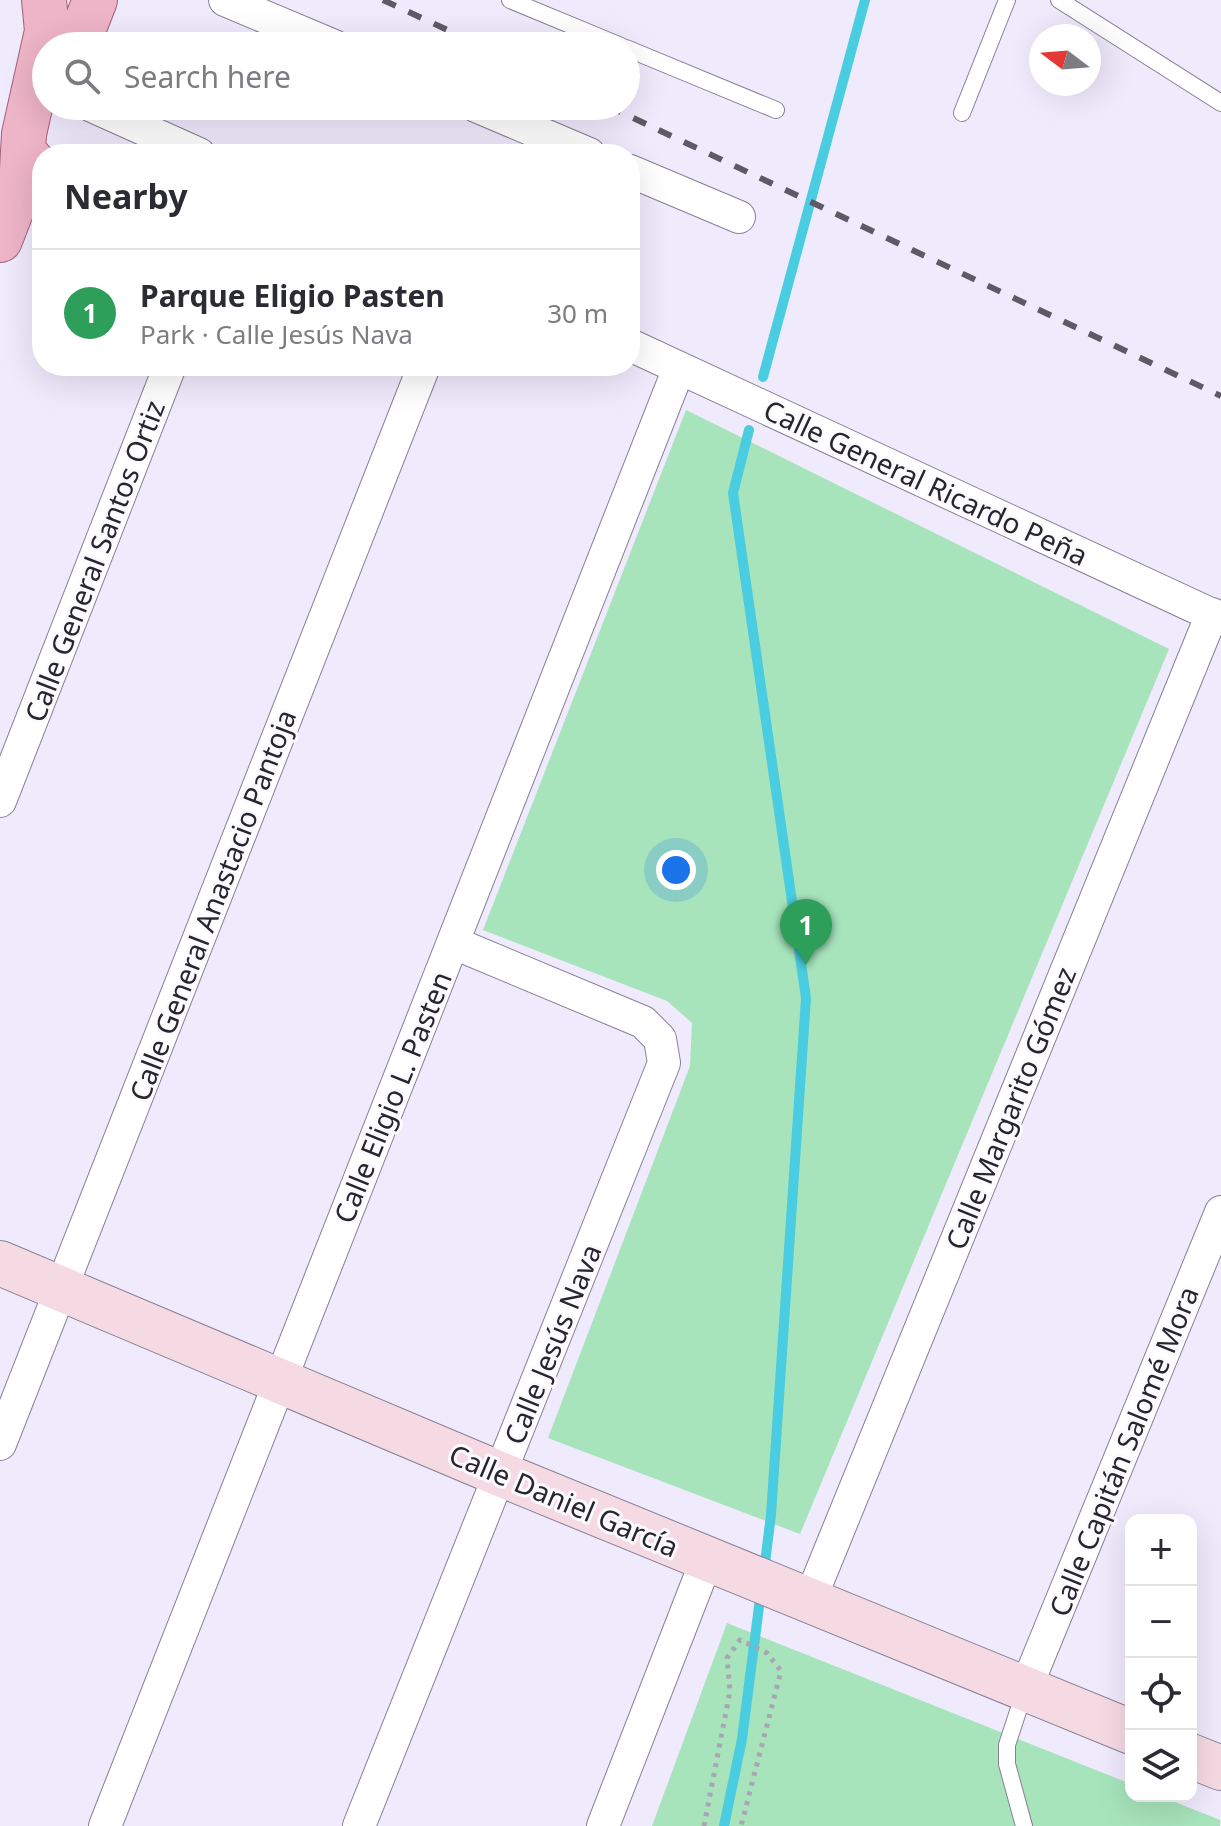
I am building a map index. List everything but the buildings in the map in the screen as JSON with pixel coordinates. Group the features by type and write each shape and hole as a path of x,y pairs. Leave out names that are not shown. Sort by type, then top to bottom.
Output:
{"main road":[{"path":"44,0 47,32"},
{"path":"82,32 95,0"},
{"path":"21,187 24,134 32,98"},
{"path":"38,144 47,120"},
{"path":"0,240 32,159"},
{"name":"Calle Daniel García","path":"0,1263 796,1597 1126,1730"},
{"path":"1197,1758 1221,1768"}],"street":[{"path":"225,0 301,32"},
{"path":"123,120 177,144"},
{"path":"509,120 565,144"},
{"path":"640,175 739,217"},
{"name":"Calle General Ricardo Peña","path":"640,350 1216,617"},
{"name":"Calle Eligio L. Pasten","path":"105,1826 278,1380 454,943 679,368"},
{"name":"Calle General Santos Ortiz","path":"0,801 166,376"},
{"name":"Calle General Anastacio Pantoja","path":"0,1444 420,376"},
{"name":"Calle Margarito Gómez","path":"796,1597 1216,617"},
{"name":"Calle Jesús Nava","path":"359,1826 664,1063 660,1039 643,1022 454,943"},
{"name":"Calle Capitán Salomé Mora","path":"1025,1690 1221,1212"},
{"path":"603,1826 724,1567"}],"lane":[{"path":"510,0 588,32"},
{"path":"962,113 1007,0"},
{"path":"1059,0 1221,103"},
{"path":"640,54 776,110"},
{"path":"1024,1826 1007,1764 1007,1745 1025,1690"}],"path":[{"path":"704,1826 730,1691 727,1658 740,1640 767,1653 781,1671 741,1826"}],"green space":[{"path":"686,410 1169,649 800,1534 548,1438 690,1066 692,1023 667,1001 483,930"},
{"path":"727,1623 1125,1782 1125,1802 1175,1802 1220,1820 1220,1826 652,1826"}],"waterway":[{"path":"763,377 865,0"},
{"path":"749,430 733,493 806,998 771,1515 764,1571"},
{"path":"724,1826 742,1739 761,1591"}],"railway":[{"path":"383,0 452,32"},
{"path":"638,120 1221,396"}],"place":[{"name":"Parque Eligio Pasten","path":"806,965"}]}
